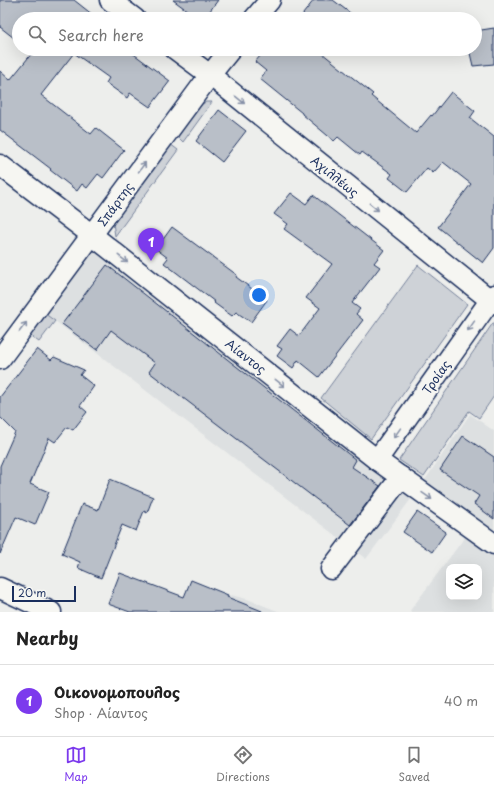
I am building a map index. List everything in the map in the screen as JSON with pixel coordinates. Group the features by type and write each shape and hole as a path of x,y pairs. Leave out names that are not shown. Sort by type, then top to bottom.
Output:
{"street":[{"path":"110,0 126,12"},
{"path":"260,12 270,0"},
{"name":"Αχιλλέως","path":"184,56 492,299"},
{"name":"Σπάρτης","path":"0,359 225,56"},
{"name":"Αίαντος","path":"0,165 92,235 400,478 494,544"},
{"name":"Τροίας","path":"377,460 492,299"},
{"path":"331,569 400,478"},
{"path":"0,588 51,612"}],"shaded area":[{"path":"212,102 183,142 177,136 202,104"},
{"path":"170,144 178,150 115,236 113,223"},
{"path":"100,232 423,483 470,414 494,431 494,612 409,612 468,533 414,495 366,559 42,311"},
{"path":"418,265 467,304 371,439 321,398"},
{"path":"41,311 55,321 39,342 25,332"},
{"path":"493,323 494,396 479,418 469,411 424,477 399,460"},
{"path":"231,595 247,599 280,612 225,612"}],"building":[{"path":"0,0 74,0 89,12 12,12 12,36 0,27"},
{"path":"173,0 218,0 209,12 189,12"},
{"path":"314,0 333,0 349,12 305,12"},
{"path":"494,28 494,64 473,66 471,56 482,56 482,30"},
{"path":"30,56 72,56 41,95 91,134 96,128 124,150 103,178 98,174 87,188 82,184 77,191 0,130 0,71 10,80"},
{"path":"78,56 136,56 170,81 150,107 130,93 127,98 106,83 109,78"},
{"path":"260,56 326,56 373,94 371,96 416,133 451,92 475,111 470,118 494,137 494,248 483,263 438,227 471,184 443,162 433,173 427,168 407,192 389,178 392,174 362,152 360,155 338,137 334,141 260,79 266,71 255,62"},
{"path":"219,110 246,131 222,162 196,141"},
{"path":"291,193 306,204 313,195 384,250 374,263 380,267 352,303 360,309 356,314 363,320 319,377 298,360 293,368 277,356 282,349 277,346 290,329 299,336 320,308 306,298 332,264 284,229 288,224 274,214"},
{"path":"172,227 237,275 236,277 267,300 251,322 236,312 232,316 164,263 168,258 156,249"},
{"path":"107,265 356,460 352,467 380,486 350,525 149,372 155,363 111,330 97,350 62,324"},
{"path":"37,349 51,360 54,357 84,370 80,375 94,386 80,406 87,412 73,430 67,427 55,442 49,438 30,484 49,492 35,525 16,517 0,554 0,466 15,432 0,417 0,397"},
{"path":"463,436 494,457 494,519 474,504 479,496 440,470"},
{"path":"110,479 153,497 147,513 144,511 136,531 122,525 101,578 78,568 80,562 62,554 82,504 98,510"},
{"path":"417,512 446,532 432,552 403,532"},
{"path":"120,573 184,597 191,580 228,595 227,597 262,612 130,612 108,604"}],"place":[{"name":"Οικονομοπουλος","path":"151,261"}]}
